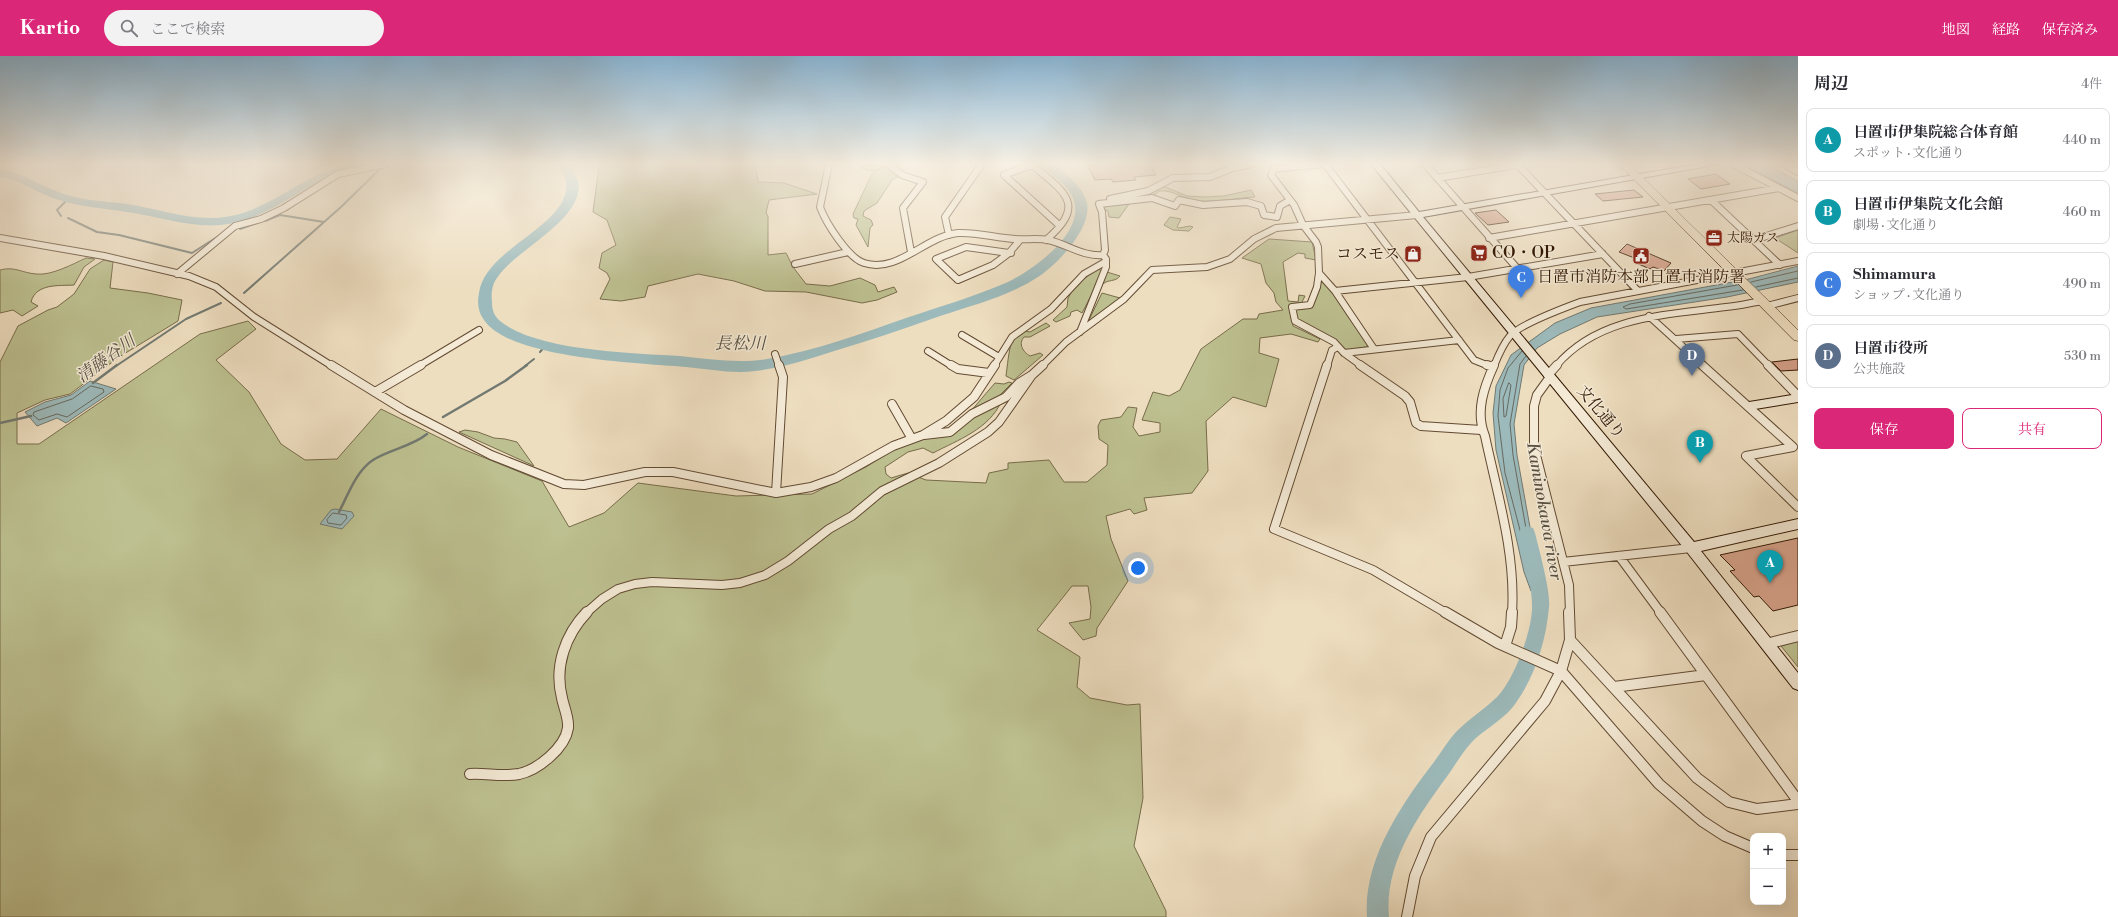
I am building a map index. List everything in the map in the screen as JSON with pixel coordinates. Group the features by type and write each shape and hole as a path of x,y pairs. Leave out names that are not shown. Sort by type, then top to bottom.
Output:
{"main road":[{"path":"1662,204 1798,337"}],"street":[{"path":"177,274 235,226 261,219 290,204"},
{"path":"821,204 820,208 848,252 862,263 870,265 893,261 949,235 966,234 1020,240 1048,240 1104,258"},
{"path":"906,204 903,208 911,252"},
{"path":"949,235 945,218 954,204"},
{"path":"1036,204 1060,226"},
{"path":"1048,240 1069,213 1067,204"},
{"path":"1080,332 1106,267 1104,258 1105,250 1102,212 1099,204"},
{"path":"1199,204 1216,204"},
{"path":"1257,204 1261,206 1264,215 1277,217 1280,204"},
{"path":"1292,204 1303,225 1318,247 1319,273 1317,287 1310,305 1292,307 1295,321 1334,342 1341,350 1405,396 1410,402 1414,420 1421,426 1480,430"},
{"path":"1355,204 1474,360 1493,367"},
{"name":"文化通り","path":"1408,204 1692,548 1798,684"},
{"path":"1460,204 1517,268"},
{"path":"923,435 950,432 972,414 1006,397 1019,383 1032,375 1066,342 1124,299 1152,270 1207,267 1230,259 1241,248 1272,230 1283,226 1417,215 1480,204"},
{"path":"1555,204 1638,291"},
{"path":"1489,238 1687,204"},
{"path":"1715,204 1780,265"},
{"path":"1754,240 1798,226"},
{"path":"0,238 104,256 189,276 216,287 254,317 417,417 491,455 535,474 564,484 584,485 646,472 673,472 735,486 776,493 811,487 836,478 894,446 923,435 946,421 974,397 1012,337 1051,310 1084,274 1104,258"},
{"path":"1012,253 966,247 936,259 958,280 992,267 1012,253 1020,240"},
{"path":"795,264 848,252"},
{"path":"1335,291 1468,278 1517,268 1603,254"},
{"path":"1509,647 1513,610 1510,558 1485,436 1480,430 1481,404 1487,379 1505,343 1546,316 1580,302 1735,275 1798,260"},
{"path":"1319,273 1335,291 1374,349"},
{"path":"1407,917 1410,889 1420,860 1432,837 1545,701 1570,640 1569,585 1534,447 1534,406 1537,395 1547,374 1576,346 1597,334 1649,316 1798,298"},
{"path":"1649,316 1750,406 1793,447 1746,456 1798,507"},
{"path":"375,392 479,330"},
{"path":"1676,339 1738,334 1798,397"},
{"path":"962,335 999,357"},
{"path":"1459,340 1374,349 1332,350 1274,529 1373,570 1509,647 1557,669 1659,784 1702,821 1725,836 1750,847"},
{"path":"928,351 958,369 990,373"},
{"path":"776,356 782,375 776,493"},
{"path":"470,774 483,772 507,776 528,771 550,755 564,739 568,726 561,696 558,670 566,640 586,612 603,598 620,588 640,582 660,580 692,585 716,586 741,583 768,574 801,552 830,528 851,517 883,491 937,464 993,429 1014,398 1025,388 1032,375"},
{"path":"1750,406 1798,397"},
{"path":"892,404 912,439"},
{"path":"1563,562 1692,548 1798,524"},
{"path":"1570,640 1697,778 1728,802 1756,809 1798,802 1619,556"},
{"path":"1766,644 1798,636"},
{"path":"1614,687 1706,676"},
{"path":"1786,855 1798,855"}],"green space":[{"path":"594,204 768,204 766,213 768,216 768,255 786,253 793,267 806,284 830,286 860,278 875,285 878,292 894,287 897,292 877,300 862,303 806,292 765,291 734,281 698,274 648,286 645,297 621,301 600,299 610,279 607,273 599,268 602,253 616,245 607,220 593,212"},
{"path":"858,204 875,204 864,211 863,216 871,220 873,225 870,228 868,247 856,225 858,219 854,218 853,214"},
{"path":"1129,204 1119,218 1109,217 1108,211 1104,210 1102,206"},
{"path":"1170,217 1181,219 1177,227 1179,228 1190,226 1193,227 1189,231 1173,230 1164,225"},
{"path":"1798,230 1798,253 1775,238"},
{"path":"1269,239 1312,242 1316,260 1305,258 1305,254 1298,253 1283,262 1288,301 1298,302 1299,295 1305,296 1301,304 1289,307 1293,326 1320,339 1318,342 1291,334 1260,338 1259,353 1279,359 1266,407 1233,397 1206,421 1208,471 1192,493 1144,498 1147,510 1134,514 1130,509 1106,516 1111,539 1128,581 1097,628 1096,636 1083,640 1069,623 1090,619 1091,607 1088,586 1072,586 1037,630 1080,657 1077,687 1090,698 1127,705 1140,704 1143,798 1134,846 1166,911 1166,917 0,917 0,362 18,326 48,310 57,307 74,294 90,269 104,260 113,262 110,288 148,293 182,300 178,321 119,357 70,394 45,400 17,413 17,444 39,444 200,334 248,321 256,329 216,360 249,392 281,444 305,460 337,459 381,409 458,447 542,481 569,527 604,513 638,483 736,496 812,494 866,467 900,446 926,437 953,435 977,414 1001,402 989,420 972,433 933,453 923,448 908,452 885,467 886,474 891,478 908,473 926,480 986,483 989,473 1008,469 1008,463 1049,460 1064,482 1087,482 1107,465 1108,445 1099,439 1098,426 1101,420 1121,417 1128,407 1137,408 1133,427 1139,436 1160,432 1160,423 1142,420 1153,392 1169,396 1180,390 1201,349 1243,319 1257,319 1259,314 1283,310 1276,302 1274,293 1266,283 1261,264 1242,258"},
{"path":"86,258 95,259 84,267 74,285 49,287 38,291 31,302 38,306 22,316 13,310 0,313 0,270 10,269 42,274 62,269"},
{"path":"1097,269 1120,276 1115,280 1106,282 1097,288 1091,295 1082,313 1077,310 1071,312 1070,316 1056,322 1053,320 1067,307 1068,298 1075,286"},
{"path":"1321,282 1325,282 1368,345 1366,347 1347,350 1342,348 1296,319 1295,309 1313,306"},
{"path":"1102,293 1120,298 1087,324"},
{"path":"1046,323 1050,326 1030,337 1024,337 1021,342 1023,350 1030,356 1040,353 1043,355 1014,380 1006,376 1010,348 1013,341 1023,331 1030,332"},
{"path":"1009,382 1012,383 998,397 970,412 995,383 1004,384"},
{"path":"465,430 478,432 494,438 517,442 534,466 459,432"},
{"path":"1798,641 1798,667 1781,646"}],"water":[{"path":"1798,266 1798,282 1727,297 1597,317 1560,334 1537,348 1524,365 1514,424 1517,455 1531,533 1531,591 1524,572 1496,450 1493,413 1496,386 1511,355 1555,323 1591,308 1749,279"},
{"path":"90,381 116,389 66,423 57,418 37,426 25,412 45,402 71,395"},
{"path":"335,509 352,512 354,516 342,529 320,524 331,510"}],"building":[{"path":"1496,210 1509,222 1488,225 1475,213"},
{"name":"日置市消防本部日置市消防署","path":"1627,244 1671,263 1664,271 1653,267 1650,269 1634,262 1637,259 1619,252"},
{"path":"1798,359 1798,370 1781,371 1772,362"},
{"path":"1798,538 1798,605 1773,611 1759,596 1754,597 1730,571 1735,570 1720,555"}],"waterway":[{"path":"61,216 57,210 63,204"},
{"name":"長松川","path":"100,204 134,209 196,222 217,222 233,219 248,215 272,204"},
{"name":"清藤谷川","path":"244,293 344,204"},
{"name":"長松川","path":"566,204 561,213 514,252 490,277 486,288 485,302 489,318 495,324 514,335 534,343 558,348 614,356 739,367 765,365 809,354 882,331 1013,285 1042,268 1066,243 1078,223 1081,214 1081,204"},
{"path":"265,221 280,215 324,222"},
{"path":"68,218 97,232 119,235 192,253 217,237"},
{"path":"240,229 260,222"},
{"name":"清藤谷川","path":"116,366 186,319 221,303"},
{"path":"540,352 546,345"},
{"path":"525,366 534,359"},
{"name":"清藤谷川","path":"93,383 117,365"},
{"path":"443,417 505,381 527,365"},
{"name":"清藤谷川","path":"0,423 31,416"},
{"path":"339,512 357,477 367,465 380,456 414,442 427,434"},
{"name":"Kaminokawa river","path":"1378,917 1377,905 1384,865 1402,827 1421,795 1464,737 1505,702 1525,670 1536,634 1541,605 1527,533"}],"place":[{"name":"太陽ガス","path":"1714,238"},
{"name":"CO・OP","path":"1479,253"},
{"name":"コスモス","path":"1413,254"},
{"name":"日置市消防本部日置市消防署","path":"1641,256"},
{"name":"Shimamura","path":"1521,298"},
{"name":"日置市役所","path":"1692,376"},
{"name":"日置市伊集院文化会館","path":"1700,463"},
{"name":"日置市伊集院総合体育館","path":"1770,583"}]}
